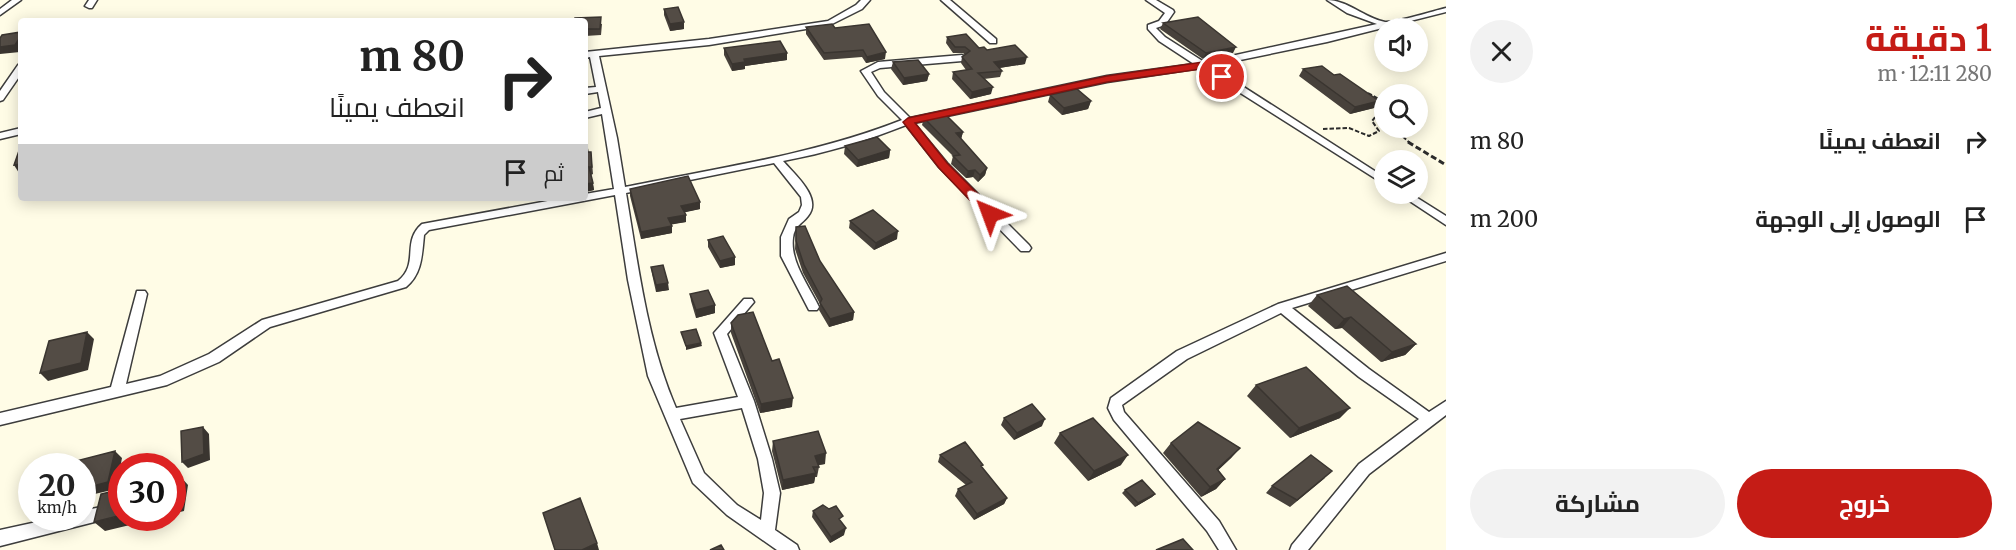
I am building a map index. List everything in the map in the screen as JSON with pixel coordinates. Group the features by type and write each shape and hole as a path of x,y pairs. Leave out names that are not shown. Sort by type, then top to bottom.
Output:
{"street":[{"path":"0,13 17,0"},
{"path":"790,550 732,510 698,478 655,376 634,280 621,190 602,89 589,55 720,41 830,23 859,7 866,0"},
{"path":"945,0 993,41"},
{"path":"1150,0 1170,12 1162,23 1151,27 1162,39 1374,174"},
{"path":"1331,0 1350,11 1374,20"},
{"path":"1411,18 1446,10"},
{"path":"588,197 776,159 865,138 908,122 1107,79 1203,65 1374,26"},
{"path":"962,58 878,65 866,71 881,94 908,122 943,165 1025,248"},
{"path":"0,98 18,71"},
{"path":"588,91 602,89"},
{"path":"588,114 606,110"},
{"path":"0,136 18,132"},
{"path":"776,159 806,196 807,205 804,214 793,222 787,237 787,256 813,307"},
{"path":"0,419 162,381 190,371 214,358 266,323 402,284 409,280 414,272 418,234 426,227 568,201"},
{"path":"1420,204 1446,221"},
{"path":"1228,550 1213,526 1119,416 1115,408 1116,402 1182,355 1282,307 1446,257"},
{"path":"117,392 141,294"},
{"path":"748,302 720,333 747,401 765,459 772,494 767,532"},
{"path":"1282,307 1364,373 1429,419"},
{"path":"672,415 747,401"},
{"path":"1298,550 1364,469 1446,407"},
{"path":"0,538 101,514"}],"path":[{"path":"1366,92 1374,96"},
{"path":"1298,125 1315,130 1349,128 1369,136 1374,133"},
{"path":"1403,138 1446,165"}],"building":[{"path":"678,7 684,22 670,24 664,9"},
{"path":"601,17 600,29 588,29 588,18 575,18"},
{"path":"1198,17 1236,47 1206,53 1163,23"},
{"path":"832,24 835,28 869,24 886,52 867,57 863,50 824,53 806,27"},
{"path":"18,32 18,40 15,45 0,47 2,35"},
{"path":"966,34 979,48 984,47 987,50 1015,45 1027,57 994,62 1002,71 978,73 993,87 972,92 953,72 972,69 962,57 970,51 965,47 955,47 947,37"},
{"path":"780,41 787,53 744,59 745,62 732,64 724,48"},
{"path":"918,60 929,74 904,78 893,62"},
{"path":"1322,66 1334,75 1340,74 1374,98 1374,102 1355,107 1303,69"},
{"path":"1077,89 1091,101 1064,108 1050,95"},
{"path":"944,113 963,132 956,133 987,168 980,175 975,170 968,171 953,156 960,155 924,118"},
{"path":"877,137 890,150 858,160 845,146"},
{"path":"588,152 591,152 592,167 589,167 593,183 588,184"},
{"path":"688,176 700,202 681,206 686,215 668,218 672,226 641,232 630,189"},
{"path":"873,210 898,231 876,243 850,221"},
{"path":"805,226 820,261 854,312 830,319 820,303 822,299 804,265 796,241 796,227"},
{"path":"723,236 735,257 720,261 708,240"},
{"path":"663,265 668,283 656,285 651,267"},
{"path":"1347,286 1416,344 1392,352 1351,317 1344,319 1317,295"},
{"path":"708,290 715,305 696,310 690,294"},
{"path":"753,312 772,361 779,359 793,398 761,404 731,323 738,315"},
{"path":"696,329 701,343 686,346 681,332"},
{"path":"87,332 81,363 40,373 49,341"},
{"path":"1306,367 1350,408 1299,428 1256,385"},
{"path":"1032,404 1045,419 1017,433 1004,418"},
{"path":"1093,418 1128,455 1094,471 1060,433"},
{"path":"1198,422 1240,448 1217,469 1225,479 1210,487 1171,443"},
{"path":"203,427 204,454 186,461 186,453 182,453 181,431"},
{"path":"818,431 826,453 815,456 819,467 813,467 816,473 783,480 773,441"},
{"path":"965,442 1007,498 977,514 958,489 972,482 940,455"},
{"path":"115,451 108,453 108,482 96,485 96,456"},
{"path":"1311,455 1332,471 1297,500 1272,486"},
{"path":"1142,480 1155,494 1138,503 1125,490"},
{"path":"108,492 108,518 96,522 96,514 101,494"},
{"path":"580,498 597,543 582,550 555,550 543,513"},
{"path":"823,505 829,509 836,506 843,516 839,519 846,528 831,537 813,511"},
{"path":"1183,539 1193,550 1156,550"},
{"path":"721,545 724,550 710,550"}],"route":[{"path":"990,214 943,165 908,122 1107,79 1203,65 1222,77"}]}
